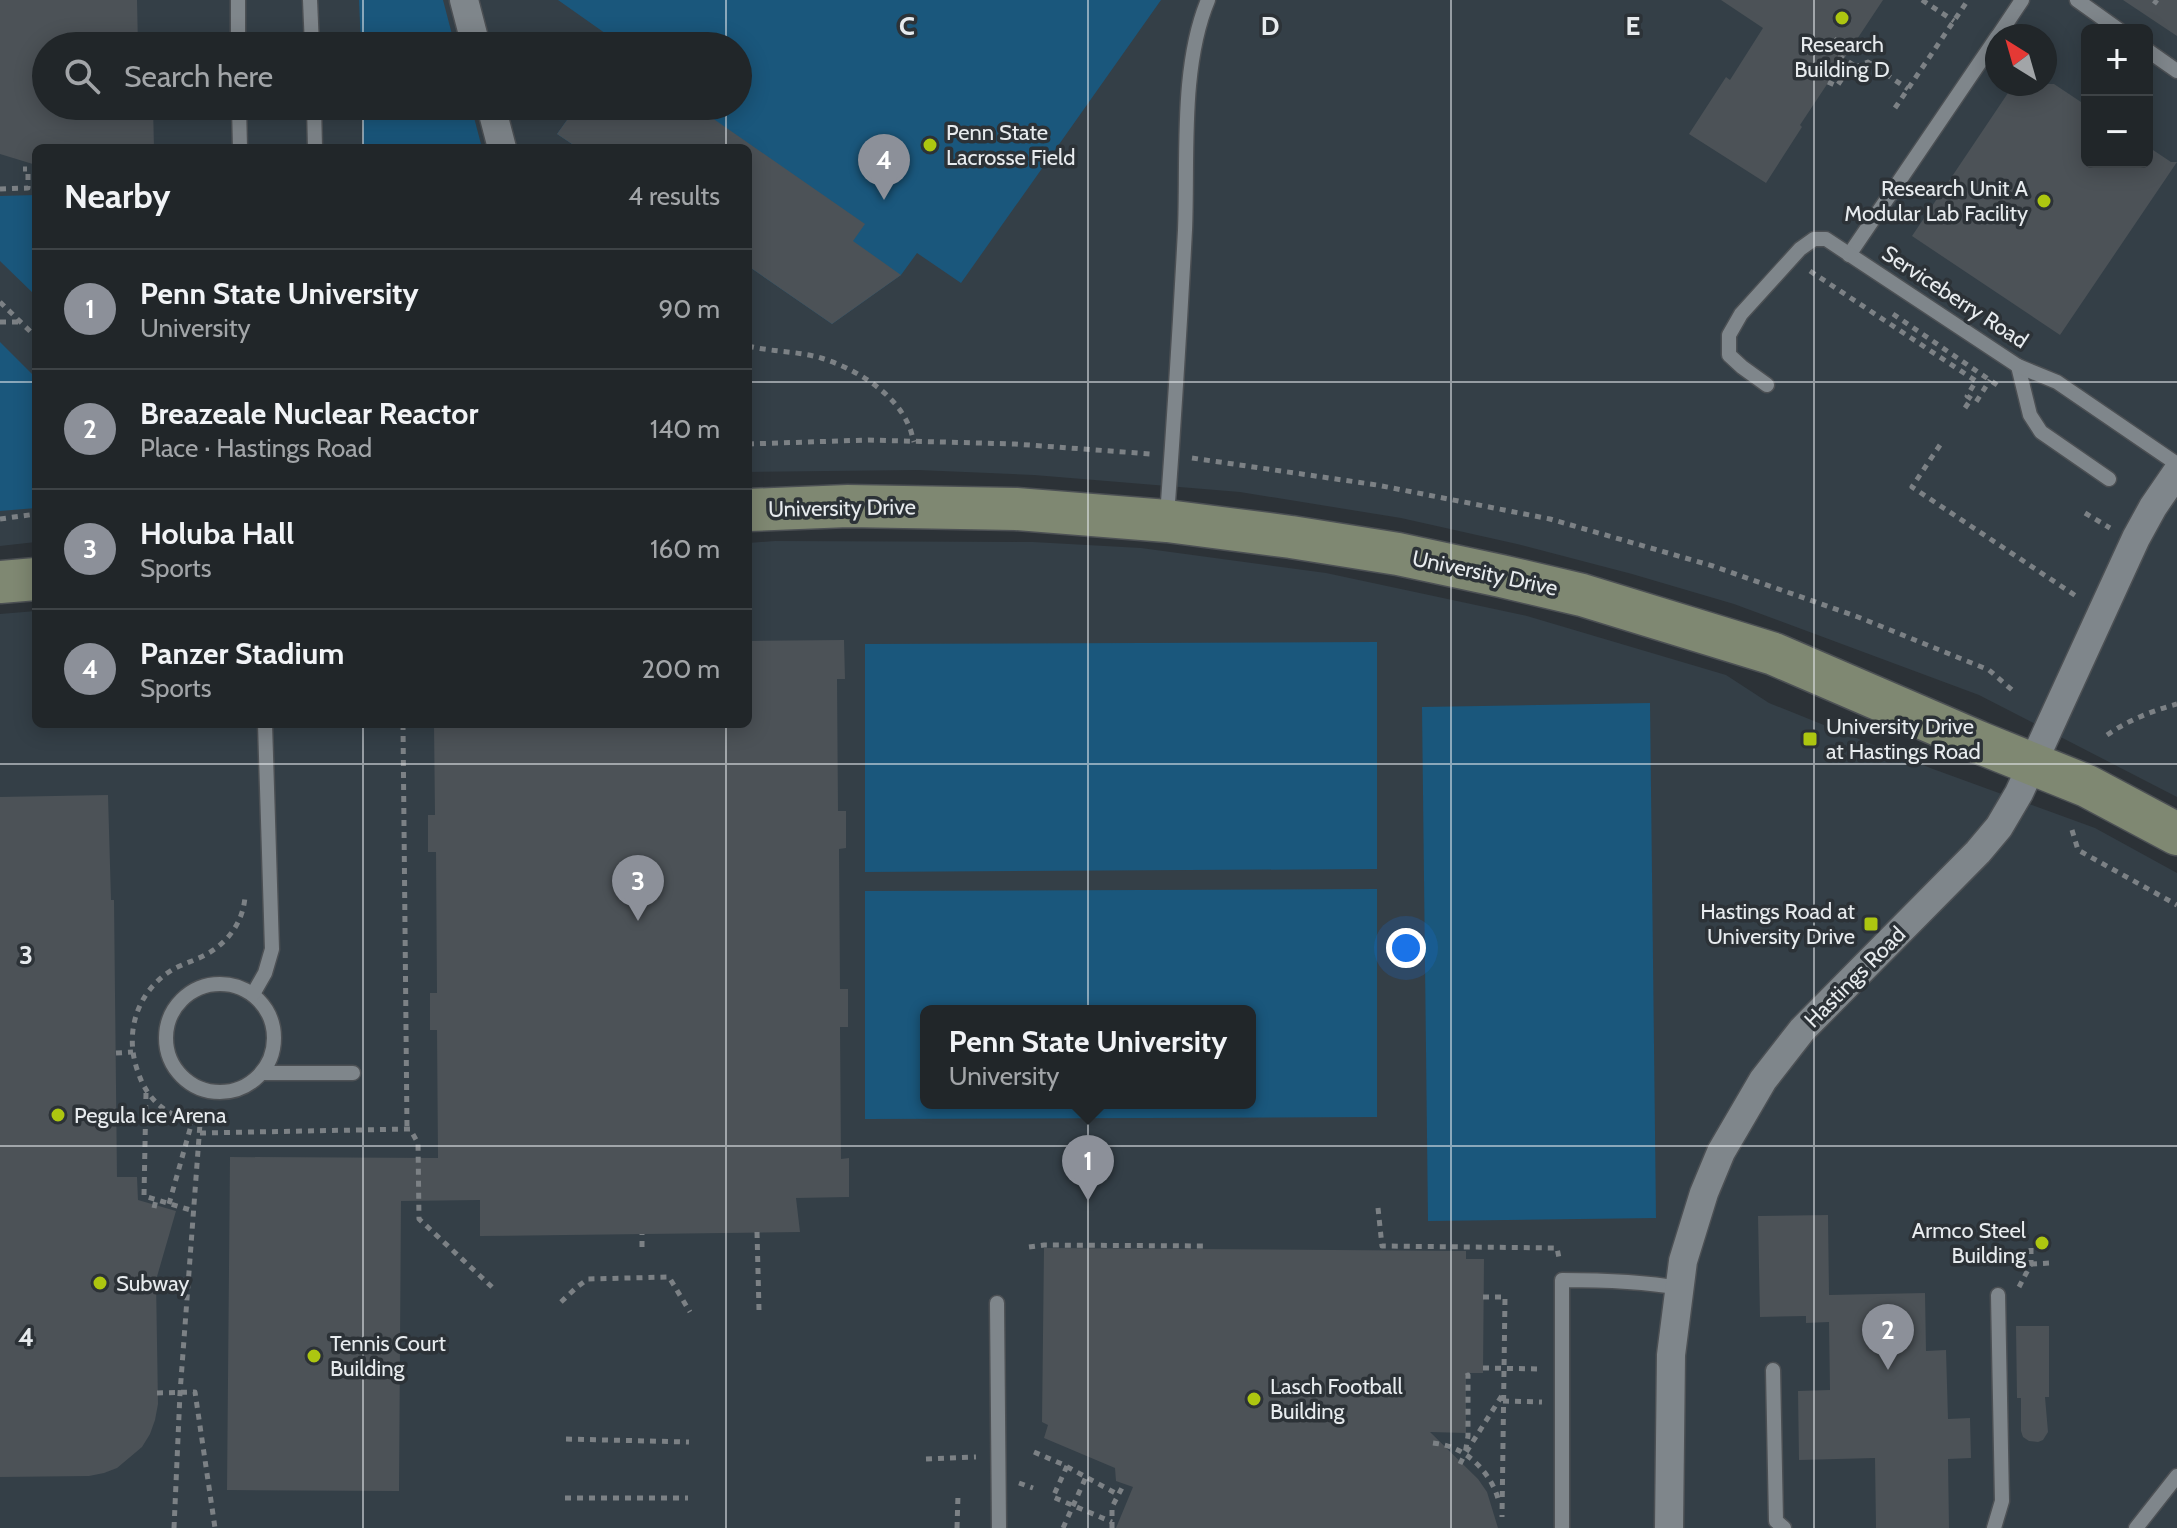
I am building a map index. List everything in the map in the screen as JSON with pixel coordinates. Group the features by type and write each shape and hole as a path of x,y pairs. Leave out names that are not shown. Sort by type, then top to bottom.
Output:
{"main road":[{"name":"University Drive","path":"752,510 848,506 1016,509 1167,521 1398,554 1582,595 1774,654 2087,786 2177,834"},
{"path":"0,582 32,579"}],"street":[{"path":"464,0 472,32"},
{"path":"495,120 501,144"},
{"name":"Hastings Road","path":"1669,1528 1671,1355 1683,1261 1704,1193 1721,1152 1763,1080 1802,1030 1999,827 2032,763 2136,538 2177,472"}],"lane":[{"path":"238,0 238,32"},
{"path":"310,0 311,32"},
{"path":"1167,521 1185,227 1189,91 1194,49 1208,0"},
{"name":"Serviceberry Road","path":"2006,24 2022,0"},
{"path":"2077,0 2111,24"},
{"path":"2153,54 2177,71"},
{"name":"Serviceberry Road","path":"1985,55 1849,255 2018,366 2057,382 2177,464"},
{"path":"239,120 240,144"},
{"path":"314,120 315,144"},
{"path":"1767,385 1729,355 1729,335 1741,314 1800,249 1814,239 1826,239 1849,255"},
{"path":"2018,366 2030,415 2041,432 2109,479"},
{"path":"253,994 265,973 272,949 265,728"},
{"path":"212,984 233,985 253,994 267,1009 274,1029 273,1052 262,1073 246,1086 226,1093 205,1091 186,1081 172,1065 166,1045 167,1024 176,1005 192,991 212,984"},
{"path":"262,1073 353,1073"},
{"path":"1562,1528 1562,1280 1614,1280 1680,1288"},
{"path":"1994,1528 2002,1501 1998,1295"},
{"path":"997,1303 999,1528"},
{"path":"1773,1370 1776,1521 1784,1528"},
{"path":"2136,1528 2177,1476"}],"path":[{"path":"1922,0 1954,21"},
{"path":"1895,108 1968,0"},
{"path":"1808,36 1856,67"},
{"path":"1834,39 1843,45 1836,54"},
{"path":"1828,82 1837,86 1848,70 1868,62 1908,89"},
{"path":"0,189 28,188 28,169 23,169"},
{"path":"1792,259 1976,381 1967,396 1971,399 1976,402 1990,380"},
{"path":"0,302 32,333"},
{"path":"1888,311 2007,393"},
{"path":"0,322 20,322"},
{"path":"752,347 821,358 845,367 884,393 899,409 909,424 914,442"},
{"path":"1965,408 1971,399"},
{"path":"752,444 853,441 1015,444 1140,452"},
{"path":"1940,445 1912,487 2079,599"},
{"path":"1205,459 1377,485 1565,523 1713,566 1858,617 1989,670 2012,690"},
{"path":"2085,513 2114,531"},
{"path":"0,519 32,515"},
{"path":"2107,735 2125,722 2177,704"},
{"path":"403,728 407,1129"},
{"path":"2072,830 2078,850 2177,905"},
{"path":"174,1528 180,1393 200,1124 168,1113 146,1092 133,1052 133,1023 145,994 169,972 205,955 228,938 242,914 245,886"},
{"path":"116,1053 133,1052"},
{"path":"146,1092 144,1196 194,1211"},
{"path":"169,1204 192,1122"},
{"path":"200,1133 410,1129 418,1143 419,1219 492,1287"},
{"path":"154,1208 156,1200"},
{"path":"1378,1208 1382,1248 1557,1248 1562,1280"},
{"path":"757,1232 759,1310"},
{"path":"642,1234 642,1247"},
{"path":"1029,1247 1207,1246"},
{"path":"1998,1313 2013,1298 2031,1264 2031,1246"},
{"path":"2031,1264 2051,1263"},
{"path":"561,1302 588,1279 669,1277 690,1312"},
{"path":"1483,1297 1505,1297 1502,1528"},
{"path":"1483,1368 1562,1370"},
{"path":"1465,1454 1468,1421 1466,1376"},
{"path":"157,1393 195,1392 215,1528"},
{"path":"1460,1464 1504,1393"},
{"path":"1503,1401 1562,1403"},
{"path":"566,1439 689,1442"},
{"path":"1433,1443 1465,1454 1490,1480 1497,1491 1502,1517"},
{"path":"1034,1452 1067,1466 1119,1495"},
{"path":"926,1459 976,1457"},
{"path":"1067,1466 1053,1497 1112,1525 1112,1507 1124,1484"},
{"path":"1063,1528 1086,1477"},
{"path":"957,1528 958,1495"},
{"path":"565,1498 688,1498"}],"shaded area":[{"path":"0,0 2177,0 2177,797 1979,695 1734,604 1517,544 1401,518 1240,492 1034,475 918,470 752,472 752,144 32,144 32,542 0,546"},
{"path":"359,0 443,0 451,32 360,32"},
{"path":"558,0 1161,0 961,283 917,253 901,275 832,324 752,269 752,144 572,144 557,134 567,120 752,120 752,32 603,32"},
{"path":"363,120 475,120 481,144 363,144"},
{"path":"32,195 32,292 0,261 0,196"},
{"path":"0,342 32,374 32,508 0,511"},
{"path":"1033,542 1141,548 1326,573 1527,616 1726,675 1769,703 1933,769 2095,828 2177,873 2177,1528 0,1528 0,614 32,611 32,728 752,728 752,543"},
{"path":"1377,642 1377,869 865,872 865,644"},
{"path":"1650,703 1656,1218 1428,1221 1422,707"},
{"path":"1377,889 1377,1117 865,1119 865,891"}],"building":[{"path":"0,0 137,0 138,32 32,32 32,120 153,120 154,144 32,144 32,164 0,154"},
{"path":"1721,0 1883,0 1800,125 1802,127 1766,183 1689,134 1726,77 1730,80 1763,28"},
{"path":"2123,0 2177,0 2177,36"},
{"name":"Research Unit A Modular Lab Facility","path":"2057,86 2081,102 2081,168 2153,168 2153,150 2171,162 2177,162 2060,335 1912,236 2006,96 2057,96"},
{"path":"567,120 715,120 750,144 572,144 557,134"},
{"path":"752,146 865,224 853,241 901,275 832,324 752,269"},
{"path":"844,640 845,679 837,679 838,811 846,811 846,848 839,849 840,989 848,989 848,1027 840,1027 841,1159 849,1158 849,1197 796,1198 800,1232 480,1236 480,1200 401,1201 399,1491 227,1490 230,1157 438,1158 437,1030 430,1030 430,993 437,993 436,852 428,852 428,815 435,815 434,728 752,728 752,641"},
{"name":"Pegula Ice Arena","path":"108,795 111,900 114,900 117,1177 137,1177 138,1200 176,1211 156,1280 158,1404 150,1434 142,1447 117,1468 89,1476 0,1477 0,797"},
{"path":"1828,1215 1829,1295 1925,1293 1926,1351 1946,1350 1948,1419 1970,1418 1971,1458 1948,1459 1949,1528 1876,1528 1875,1458 1799,1460 1798,1391 1830,1390 1829,1322 1806,1323 1806,1316 1760,1317 1758,1216"},
{"name":"Lasch Football Building","path":"1044,1248 1466,1251 1466,1259 1484,1259 1483,1373 1466,1373 1466,1433 1430,1432 1478,1479 1487,1492 1498,1528 1116,1528 1133,1487 1116,1481 1115,1468 1044,1438 1048,1425 1042,1422"},
{"path":"2016,1326 2049,1326 2049,1397 2045,1397 2048,1432 2038,1442 2029,1441 2021,1431 2021,1398 2017,1398"}],"place":[{"name":"Research Building D","path":"1842,18"},
{"name":"Penn State Lacrosse Field","path":"930,145"},
{"name":"Panzer Stadium","path":"884,200"},
{"name":"Research Unit A Modular Lab Facility","path":"2044,201"},
{"name":"University Drive at Hastings Road","path":"1810,739"},
{"name":"Holuba Hall","path":"638,921"},
{"name":"Hastings Road at University Drive","path":"1871,924"},
{"name":"Pegula Ice Arena","path":"58,1115"},
{"name":"Penn State University","path":"1088,1201"},
{"name":"Armco Steel Building","path":"2042,1243"},
{"name":"Subway","path":"100,1283"},
{"name":"Tennis Court Building","path":"314,1356"},
{"name":"Breazeale Nuclear Reactor","path":"1888,1370"},
{"name":"Lasch Football Building","path":"1254,1399"}]}
